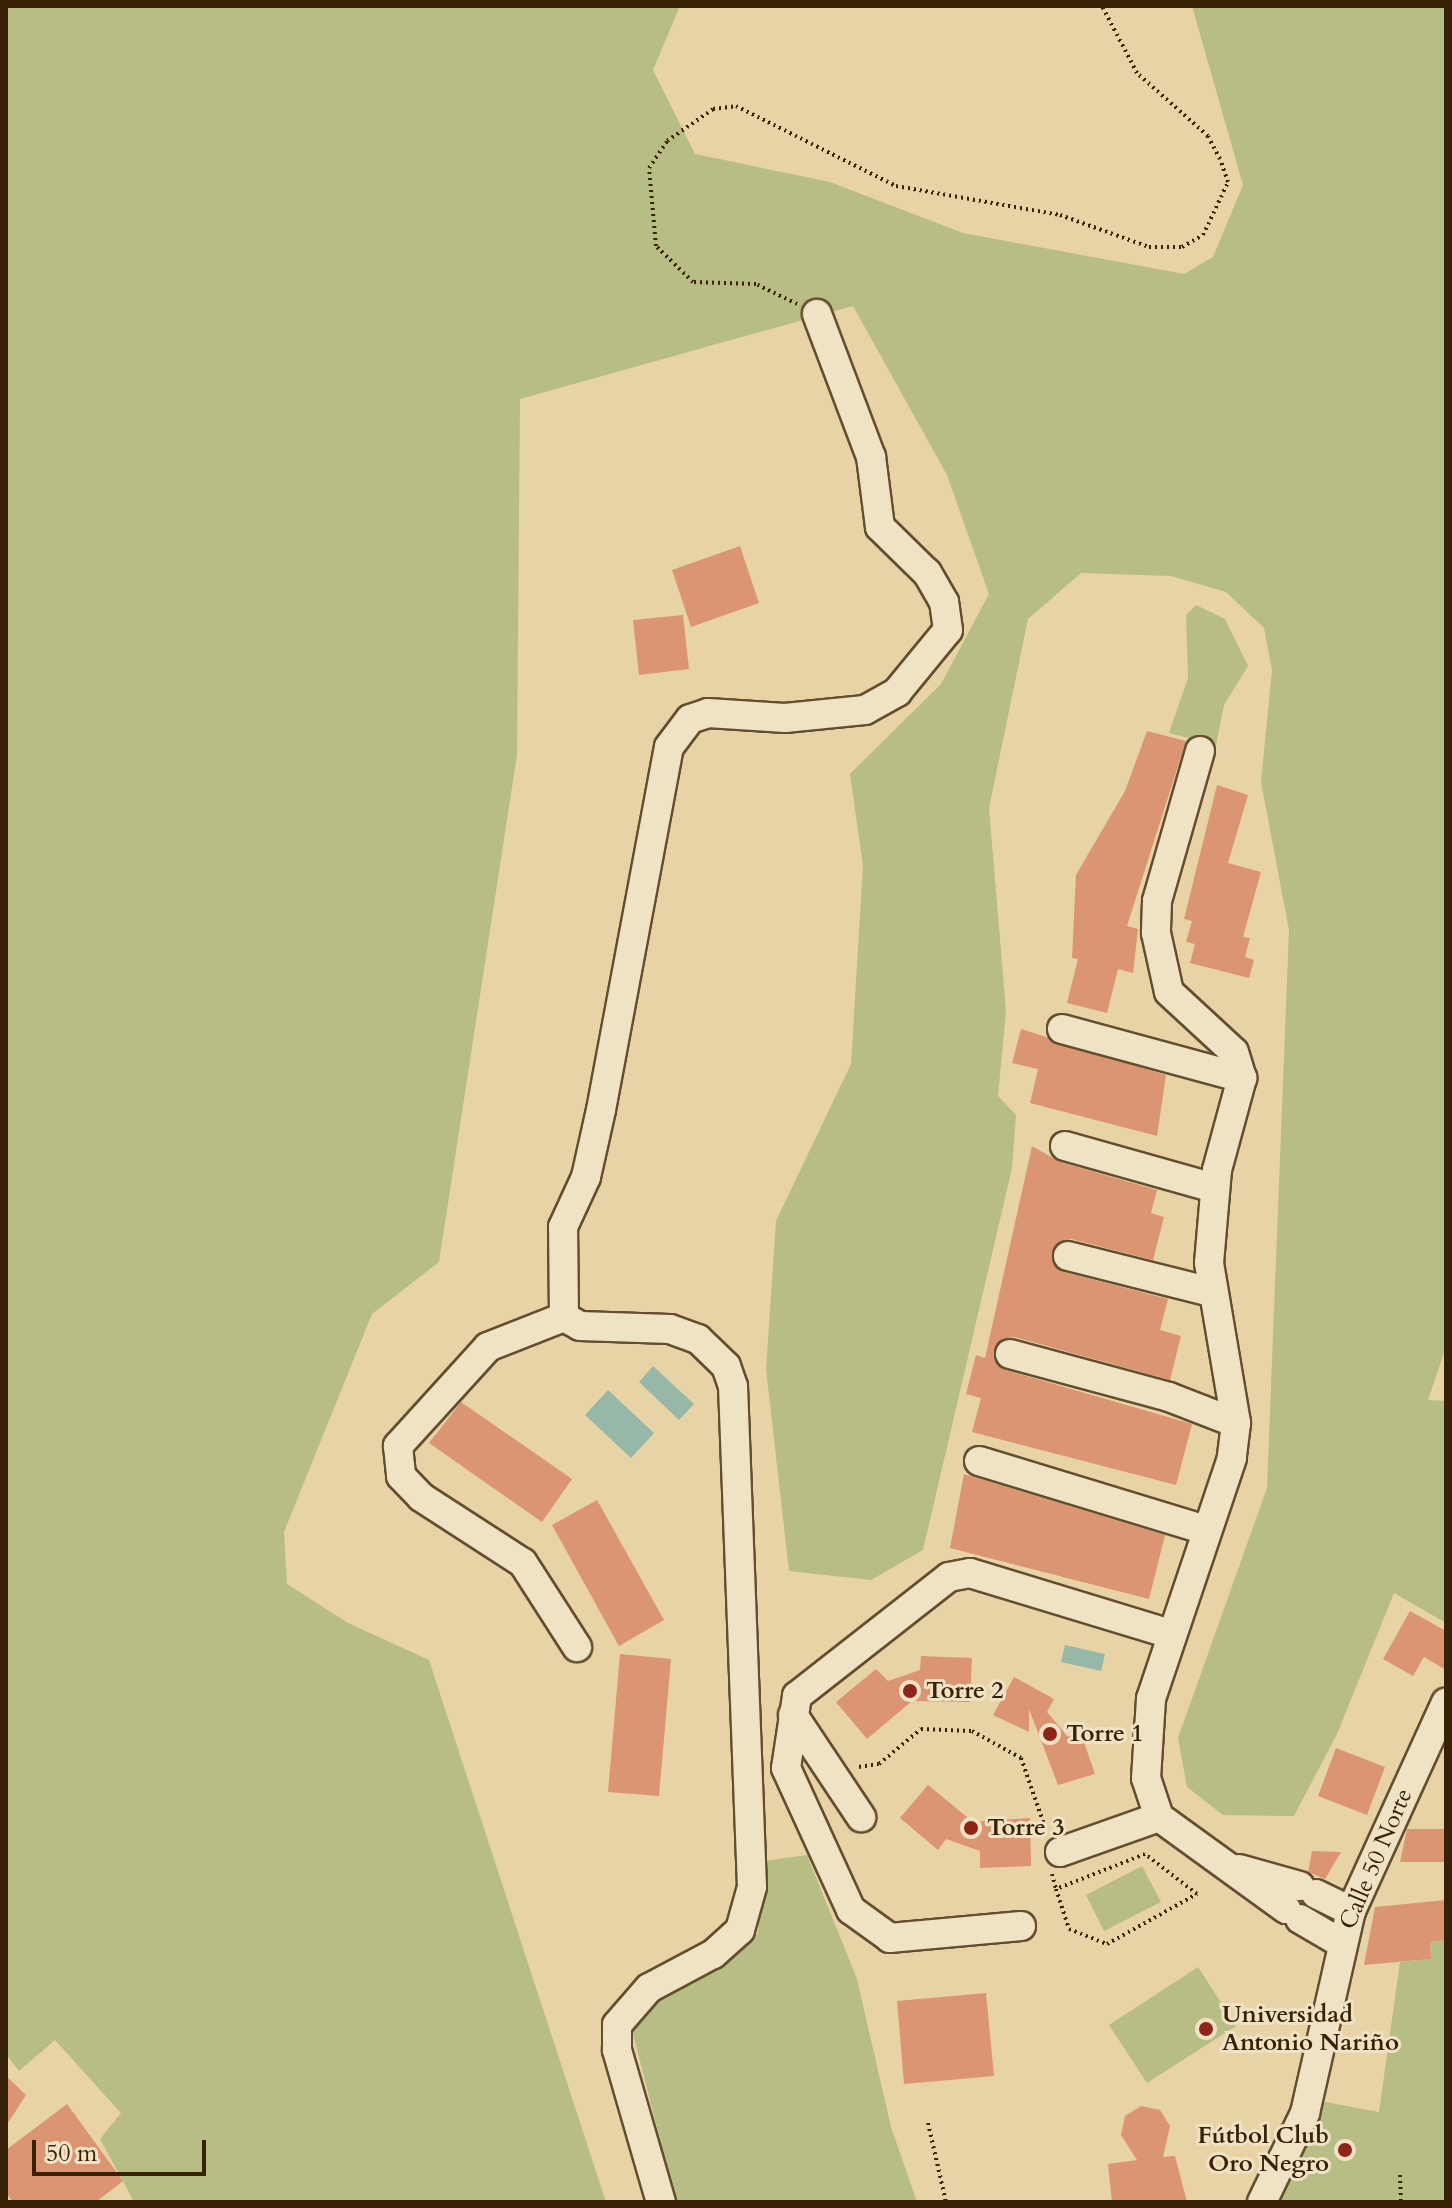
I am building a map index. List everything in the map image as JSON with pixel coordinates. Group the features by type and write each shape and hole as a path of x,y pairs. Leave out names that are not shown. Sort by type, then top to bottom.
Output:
{"street":[{"path":"564,1317 558,1280 563,1227 595,1137 669,747 690,719 708,713 785,718 865,710 897,692 948,630 944,602 927,573 880,527 871,457 817,314"},
{"path":"1200,751 1157,901 1158,947 1169,992 1234,1052 1242,1078 1214,1188 1211,1292 1236,1423 1232,1458 1203,1529 1151,1699 1146,1778 1159,1817 1232,1867 1300,1902 1351,1911"},
{"path":"1062,1029 1242,1078"},
{"path":"1065,1146 1214,1188"},
{"path":"1068,1256 1211,1292"},
{"path":"564,1317 488,1347 398,1446 401,1476 421,1497 523,1563 577,1647"},
{"path":"564,1317 580,1326 670,1329 698,1339 726,1366 733,1386 752,1887 740,1930 713,1954 649,1988 617,2025 617,2050 661,2202"},
{"path":"1010,1354 1169,1397 1236,1423"},
{"path":"979,1461 1203,1529"},
{"path":"1021,1926 890,1938 869,1928 851,1910 797,1799 786,1768 797,1696 949,1577 970,1573 1171,1634"},
{"name":"Calle 50 Norte","path":"1262,2202 1305,2113 1341,1943 1351,1911 1446,1703"},
{"path":"793,1715 861,1817"},
{"path":"1060,1852 1159,1817"},
{"path":"1300,1902 1341,1943"}],"path":[{"path":"817,314 756,284 693,282 656,246 649,168 667,141 713,109 736,106 896,186 1060,215 1149,247 1182,247 1203,235 1228,182 1220,159 1208,136 1137,73 1102,6"},
{"path":"928,2123 946,2202"},
{"path":"1400,2175 1401,2202"}],"green space":[{"path":"6,6 680,6 653,70 695,154 830,182 963,233 1184,274 1213,257 1243,185 1192,6 1446,6 1446,1347 1428,1400 1446,1401 1446,1623 1394,1593 1337,1734 1294,1816 1223,1815 1187,1787 1178,1738 1267,1488 1289,930 1261,782 1272,670 1264,628 1226,592 1171,576 1081,573 1028,619 989,808 1006,1011 998,1096 1016,1115 1012,1168 923,1550 871,1580 789,1571 766,1369 776,1221 851,1064 863,866 850,774 941,684 989,594 947,475 853,306 520,399 517,755 439,1262 372,1314 284,1532 287,1584 348,1623 429,1660 606,2202 134,2202 100,2139 121,2113 55,2040 19,2071 6,2054"},
{"path":"1196,605 1225,619 1248,666 1224,705 1216,745 1169,733 1188,678 1186,615"},
{"path":"807,1855 857,1979 891,2127 917,2202 676,2202 631,2026 644,2010 730,1961 758,1933 764,1861"},
{"path":"1142,1866 1161,1902 1104,1931 1086,1895"},
{"path":"1446,1940 1446,2202 1272,2202 1305,2113 1325,2102 1379,2112 1400,1962 1431,1959 1430,1942"},
{"path":"1198,1967 1236,2026 1147,2083 1109,2025"}],"shaded area":[{"path":"653,1366 694,1404 679,1420 639,1382"},
{"path":"608,1390 654,1433 631,1458 585,1415"},
{"path":"1065,1645 1105,1654 1101,1671 1061,1662"}],"building":[{"path":"740,546 759,603 691,627 672,570"},
{"path":"683,615 689,669 639,675 633,620"},
{"path":"1147,731 1186,741 1127,926 1138,929 1133,973 1118,969 1107,1013 1067,1003 1078,959 1072,958 1076,875 1125,791"},
{"path":"1217,785 1248,795 1228,863 1261,872 1243,937 1250,938 1245,957 1254,960 1249,978 1190,963 1195,944 1186,942 1192,921 1184,919"},
{"path":"1021,1029 1166,1075 1157,1136 1030,1103 1038,1069 1012,1063"},
{"path":"1032,1146 1060,1162 1157,1190 1151,1213 1164,1217 1153,1260 1071,1239 1056,1244 1052,1260 1064,1272 1168,1299 1160,1330 1181,1336 1170,1380 1014,1337 998,1343 994,1359 1006,1370 1192,1424 1176,1485 972,1432 981,1398 966,1394 976,1355 985,1358"},
{"path":"461,1402 572,1479 542,1522 429,1443"},
{"path":"964,1474 1165,1535 1149,1599 950,1548"},
{"path":"597,1500 664,1620 619,1646 552,1525"},
{"path":"1410,1611 1446,1631 1446,1670 1424,1657 1413,1676 1383,1659"},
{"path":"620,1654 671,1659 659,1796 608,1792"},
{"name":"Torre 2","path":"921,1656 972,1658 970,1702 912,1701 867,1739 836,1702 876,1669 888,1681 920,1670"},
{"name":"Torre 1","path":"1014,1677 1054,1699 1047,1712 1068,1737 1080,1731 1095,1774 1058,1785 1029,1709 1029,1732 993,1715"},
{"path":"1336,1748 1385,1767 1367,1815 1318,1796"},
{"name":"Torre 3","path":"928,1785 973,1822 1030,1818 1031,1866 980,1868 980,1851 946,1839 938,1850 900,1818"},
{"path":"1407,1829 1446,1829 1446,1862 1400,1862"},
{"path":"1312,1851 1341,1852 1325,1879 1308,1872"},
{"path":"1446,1900 1446,1940 1430,1942 1431,1959 1364,1965 1375,1907"},
{"path":"986,1993 994,2076 904,2084 897,2001"},
{"path":"6,2076 26,2095 6,2126"},
{"path":"67,2104 123,2181 96,2202 13,2202 6,2193 6,2150"},
{"path":"1141,2106 1160,2110 1170,2126 1163,2157 1175,2156 1187,2202 1112,2202 1108,2164 1137,2160 1121,2135 1125,2116"}],"place":[{"name":"Torre 2","path":"910,1691"},
{"name":"Torre 1","path":"1050,1734"},
{"name":"Torre 3","path":"971,1828"},
{"name":"Universidad Antonio Nariño","path":"1206,2029"},
{"name":"Fútbol Club Oro Negro","path":"1345,2150"}]}
